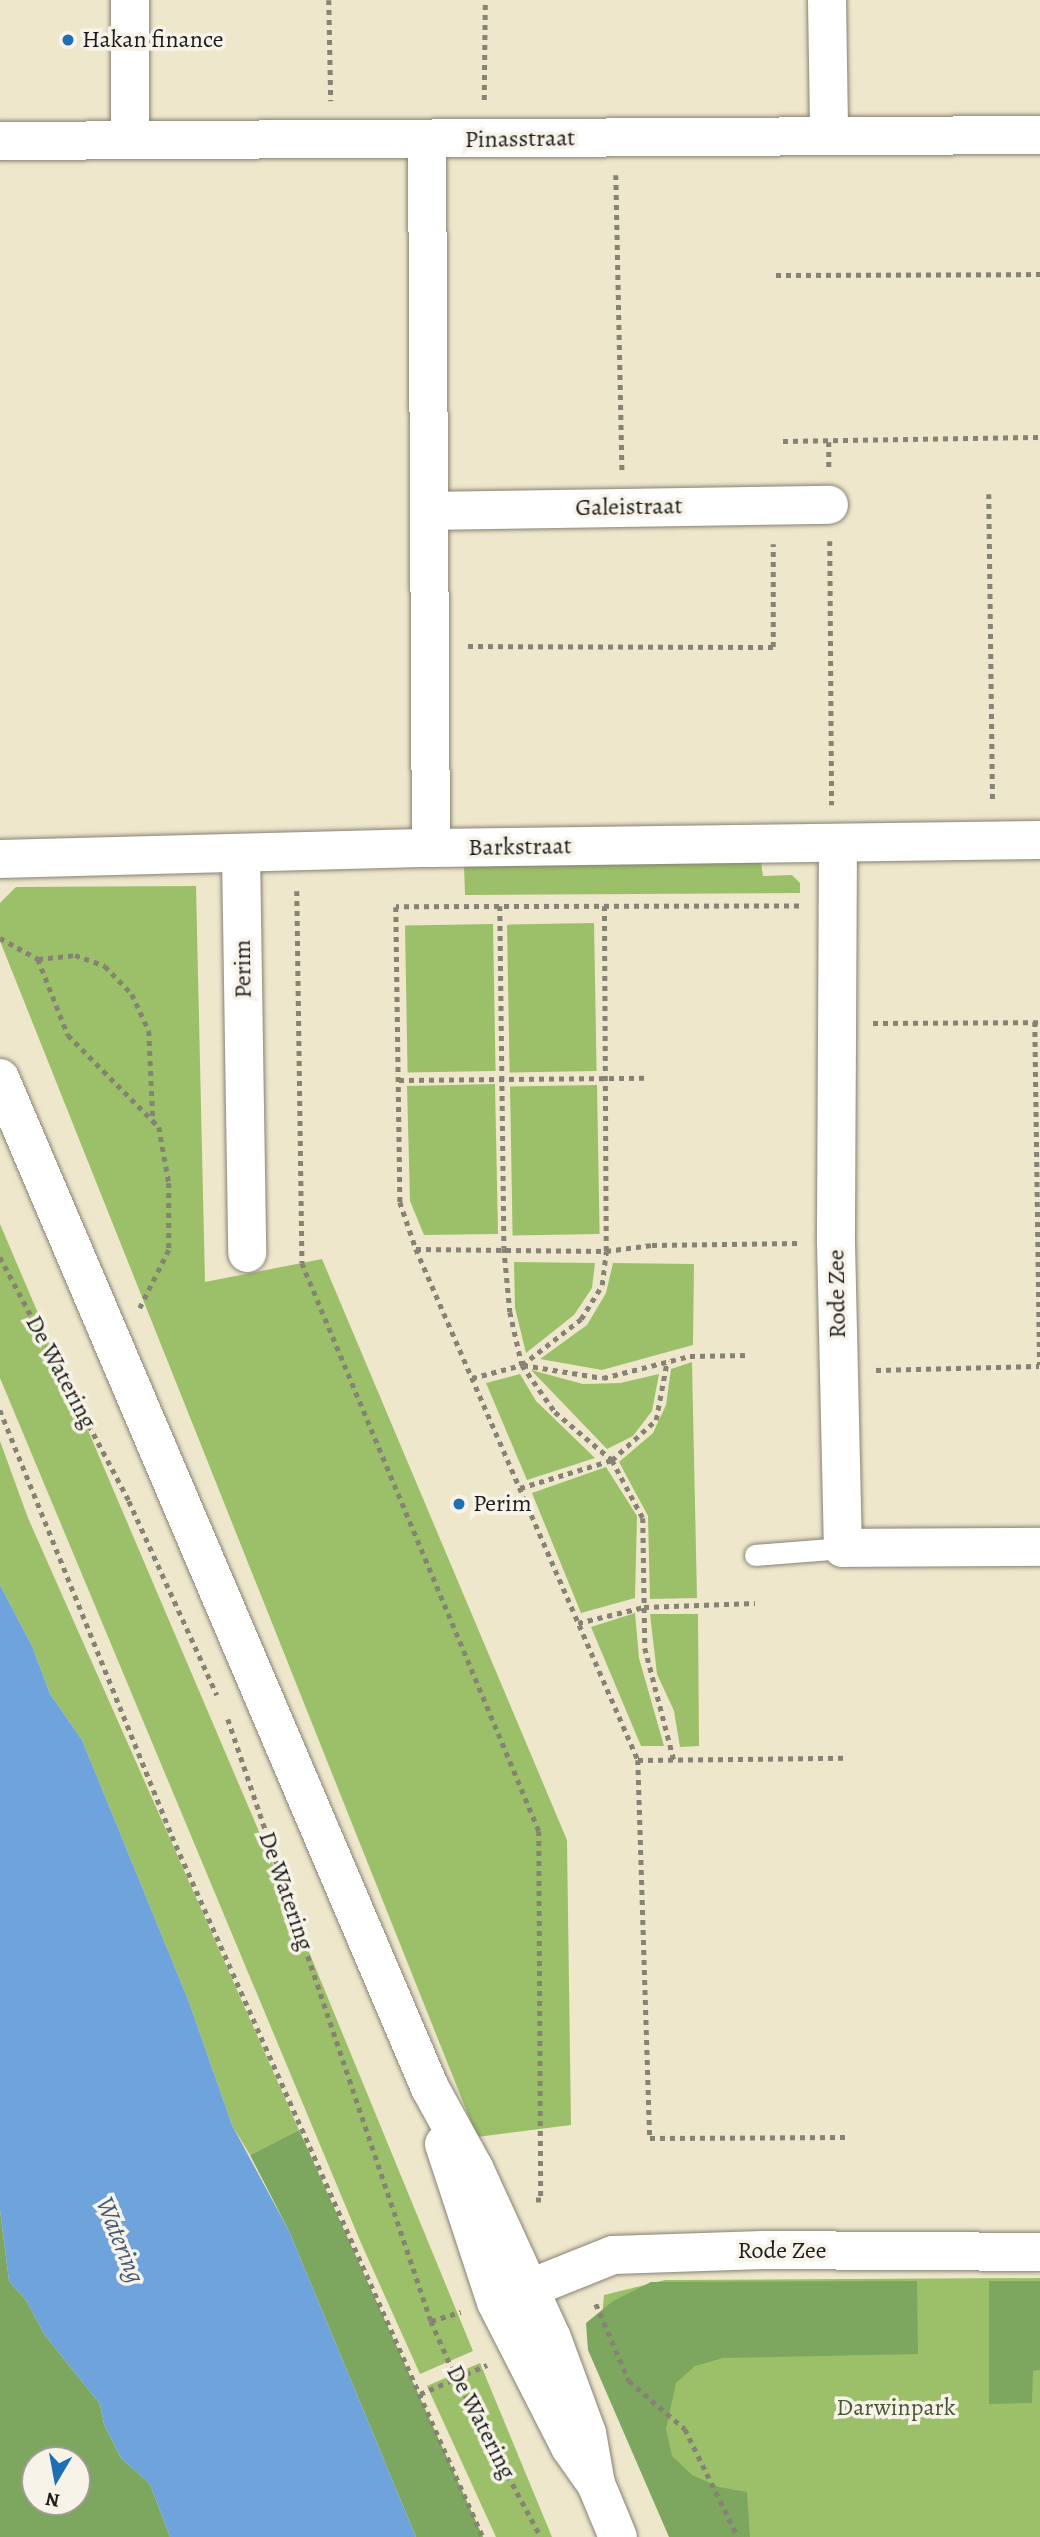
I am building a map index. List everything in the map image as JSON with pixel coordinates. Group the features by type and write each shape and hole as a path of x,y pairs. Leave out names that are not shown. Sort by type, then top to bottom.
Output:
{"street":[{"path":"130,0 130,139"},
{"path":"827,0 829,133"},
{"name":"Pinasstraat","path":"0,141 427,141 829,133 1040,135"},
{"path":"427,141 431,848"},
{"name":"Galeistraat","path":"429,511 829,505"},
{"name":"Barkstraat","path":"0,859 431,848 1040,840"},
{"name":"Rode Zee","path":"835,843 838,906 836,1243 843,1548"},
{"name":"Perim","path":"241,854 247,1253"},
{"path":"2,1078 430,2088 530,2285 587,2432 596,2484"},
{"path":"843,1548 1040,1547"},
{"path":"430,2088 452,2179 496,2302 570,2447 596,2484 618,2537"},
{"name":"Rode Zee","path":"530,2285 613,2255 1040,2252"},
{"path":"496,2302 530,2285"}],"lane":[{"path":"755,1555 843,1548"}],"path":[{"path":"330,0 331,140"},
{"path":"484,140 485,0"},
{"path":"616,137 623,507"},
{"path":"776,275 1040,274"},
{"path":"783,441 1040,437"},
{"path":"829,442 835,843"},
{"path":"989,494 994,841"},
{"path":"429,646 773,647 773,505"},
{"path":"296,852 302,1263 539,1832 541,2200 523,2201"},
{"path":"500,906 504,1248 510,1312 522,1365 555,1412 612,1460 643,1518 644,1607 648,1659 663,1704 674,1760"},
{"path":"472,1378 522,1365 581,1319 602,1284 606,1251 604,906"},
{"path":"838,906 396,907 400,1202 416,1249 638,1759 650,2138 849,2137"},
{"path":"0,938 37,959 75,955 105,966 132,994 149,1031 153,1120"},
{"path":"37,959 68,1035 159,1126 169,1182 169,1250 139,1310 144,1322"},
{"path":"837,1023 1037,1022 1040,1366 838,1371"},
{"path":"398,1080 649,1078"},
{"path":"416,1249 606,1251 652,1245 836,1243"},
{"name":"De Watering","path":"0,1257 129,1501 221,1703"},
{"path":"522,1365 603,1378 667,1360 749,1355"},
{"path":"520,1488 612,1460 656,1420 667,1360"},
{"path":"0,1410 172,1836 483,2537"},
{"path":"578,1623 644,1607 755,1603"},
{"name":"De Watering","path":"227,1716 431,2321 456,2378 541,2537"},
{"path":"638,1759 845,1758"},
{"path":"581,2267 629,2381 685,2429 738,2537"}],"green space":[{"path":"761,862 763,876 792,875 800,883 800,893 465,895 464,866"},
{"path":"196,886 205,1282 322,1259 567,1840 571,2125 477,2137 0,941 0,903 16,887"},
{"path":"594,923 597,1071 510,1072 507,925"},
{"path":"493,924 496,1071 408,1073 405,926"},
{"path":"495,1084 498,1234 424,1235 410,1201 407,1086"},
{"path":"597,1085 600,1234 513,1235 510,1087"},
{"path":"0,1224 272,1862 473,2351 420,2374 361,2243 0,1378"},
{"path":"514,1262 595,1263 592,1288 574,1315 526,1353 515,1308"},
{"path":"613,1263 694,1264 693,1345 602,1370 540,1359 587,1325 606,1293"},
{"path":"692,1362 697,1598 650,1599 648,1516 619,1462 653,1433 666,1405 671,1369"},
{"path":"531,1370 583,1384 620,1383 659,1374 652,1411 633,1436 607,1449"},
{"path":"520,1374 536,1401 595,1458 527,1480 486,1383"},
{"path":"0,1441 28,1518 299,2130 250,2155 232,2125 189,2002 82,1740 50,1694 32,1646 0,1585"},
{"path":"606,1467 637,1516 635,1598 581,1613 532,1493"},
{"path":"635,1613 639,1658 664,1746 641,1746 591,1627"},
{"path":"650,1614 698,1614 699,1746 680,1747 674,1711 657,1674"},
{"path":"299,2130 483,2537 416,2537 289,2231 250,2155"},
{"path":"0,2210 9,2281 26,2300 44,2334 100,2404 104,2424 121,2458 150,2484 170,2537 0,2537"},
{"name":"Darwinpark","path":"1040,2278 1040,2537 679,2537 599,2352 604,2295 665,2280"},
{"path":"917,2281 918,2354 723,2358 695,2366 676,2383 666,2429 672,2456 692,2475 719,2487 747,2492 750,2537 669,2537 588,2350 586,2323 613,2301 651,2282"},
{"path":"989,2281 1040,2281 1040,2370 1033,2371 1032,2403 989,2404"},
{"path":"480,2363 552,2537 496,2537 427,2386"}],"water":[{"name":"Watering","path":"0,1585 32,1646 50,1694 82,1740 189,2002 232,2125 289,2231 416,2537 170,2537 150,2484 121,2458 104,2424 100,2404 44,2334 26,2300 9,2281 0,2210"}],"place":[{"name":"Hakan finance","path":"68,40"},
{"name":"Perim","path":"459,1504"}]}
